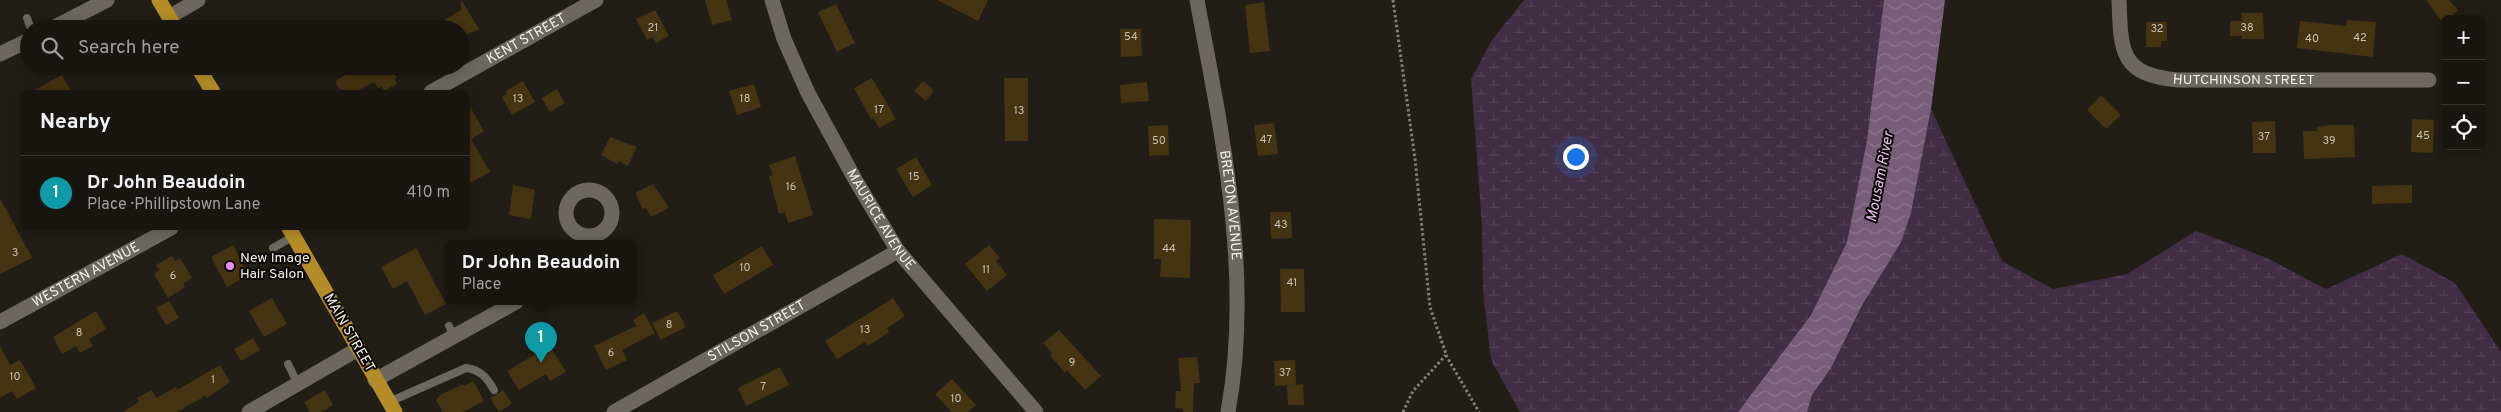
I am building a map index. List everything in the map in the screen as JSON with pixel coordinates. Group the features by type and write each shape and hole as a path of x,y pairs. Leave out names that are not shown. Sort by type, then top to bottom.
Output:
{"highway":[{"path":"159,0 170,20"},
{"path":"203,75 212,90"},
{"name":"MAIN STREET","path":"292,232 392,407"}],"street":[{"path":"175,20 198,0"},
{"name":"KENT STREET","path":"470,70 596,0"},
{"name":"MAURICE AVENUE","path":"772,0 784,39 808,93 898,251 1036,412"},
{"name":"BRETON AVENUE","path":"1197,0 1224,144 1231,202 1236,309 1234,366 1228,412"},
{"name":"HUTCHINSON STREET","path":"2119,0 2123,49 2136,68 2152,75 2178,80 2429,80"},
{"path":"68,20 103,1"},
{"path":"0,54 20,44"},
{"name":"KENT STREET","path":"435,90 461,75"},
{"name":"WESTERN AVENUE","path":"0,322 167,230"},
{"name":"STILSON STREET","path":"614,412 898,251"},
{"path":"375,380 452,331 509,305"},
{"path":"249,412 358,349"}],"lane":[{"path":"273,248 292,232"},
{"path":"288,364 298,384"},
{"path":"392,407 466,368 481,372 488,378 494,390"}],"path":[{"path":"1393,0 1415,159 1430,307 1446,355 1479,412"},
{"path":"1403,412 1413,391 1446,355"}],"green space":[{"path":"1524,0 1884,0 1867,140 1847,242 1811,315 1738,412 1520,412 1491,360 1483,290 1482,225 1471,79 1492,40"},
{"path":"1931,109 2002,261 2053,289 2127,274 2196,231 2267,258 2326,289 2402,254 2455,283 2501,352 2501,412 1807,412 1812,395 1831,368 1911,213"}],"water":[{"name":"Mousam River","path":"1884,0 1945,0 1931,109 1911,213 1901,242 1863,304 1831,368 1812,395 1807,412 1738,412 1811,315 1847,242 1867,140"}],"building":[{"path":"461,0 479,29 470,33 470,20 445,20 461,10"},
{"path":"705,0 726,0 732,20 712,25"},
{"path":"937,0 988,0 978,21"},
{"path":"2426,0 2449,0 2458,10 2453,15 2441,15 2441,20"},
{"path":"1264,2 1270,51 1250,53 1245,5"},
{"path":"836,4 856,45 852,43 837,52 818,12"},
{"path":"655,10 669,36 656,43 653,37 647,40 636,19"},
{"path":"2241,13 2263,13 2264,39 2242,39 2242,36 2230,36 2230,21 2242,21"},
{"path":"2347,20 2376,22 2373,57 2297,48 2300,21 2346,26"},
{"path":"2146,22 2167,22 2167,41 2161,41 2161,47 2146,47"},
{"path":"1120,29 1141,29 1142,56 1121,57"},
{"path":"62,75 71,90 35,90"},
{"path":"346,75 395,75 397,78 394,79 397,84 386,90 384,90 382,86 378,88 374,82 359,90 340,90 335,81"},
{"path":"872,78 896,119 879,128 873,118 871,119 854,88"},
{"path":"1004,78 1028,78 1028,141 1005,141"},
{"path":"523,81 535,102 512,115 502,97 507,94 506,91"},
{"path":"923,81 934,90 926,101 914,91"},
{"path":"1147,82 1149,101 1121,103 1120,85"},
{"path":"754,84 761,107 737,115 729,91"},
{"path":"557,89 565,103 550,112 542,98"},
{"path":"2101,95 2121,115 2106,129 2087,110"},
{"path":"470,106 484,131 471,139 490,172 470,183"},
{"path":"2412,119 2434,120 2433,153 2411,152"},
{"path":"2275,121 2276,153 2253,153 2252,122"},
{"path":"1274,123 1278,154 1258,156 1254,125"},
{"path":"1168,125 1169,155 1149,156 1148,126"},
{"path":"2354,125 2355,157 2304,159 2303,131 2317,131 2317,127"},
{"path":"610,137 637,147 628,166 619,161 617,164 601,155"},
{"path":"795,156 813,215 788,223 785,212 779,214 769,176 773,175 769,165"},
{"path":"916,157 932,185 913,197 896,169"},
{"path":"653,184 669,208 651,217 646,208 643,209 635,193"},
{"path":"513,185 535,190 531,219 509,215"},
{"path":"2412,185 2412,203 2372,204 2372,186"},
{"path":"0,198 32,258 0,274"},
{"path":"1270,212 1291,212 1292,238 1271,239"},
{"path":"1154,219 1191,220 1190,278 1160,277 1161,259 1154,259"},
{"name":"New Image Hair Salon","path":"233,245 249,275 227,287 211,257"},
{"path":"989,245 1000,258 996,261 1007,275 987,291 965,264"},
{"path":"762,246 773,265 724,294 713,275"},
{"path":"416,248 445,305 425,315 407,281 393,289 381,267"},
{"path":"172,256 175,261 180,258 192,278 183,284 185,287 168,298 154,274 159,270 156,265"},
{"path":"1280,269 1304,269 1305,312 1281,312"},
{"path":"272,298 287,324 264,337 249,311"},
{"path":"893,298 905,316 887,328 889,332 868,346 865,342 837,359 825,341"},
{"path":"169,301 179,318 166,325 156,308"},
{"path":"96,311 106,329 89,339 93,346 80,353 76,346 62,354 53,337"},
{"path":"677,311 686,327 661,340 652,323"},
{"path":"644,313 655,333 622,350 627,360 606,370 594,346 636,326 633,320"},
{"path":"540,330 566,372 550,381 546,374 519,390 507,371 534,355 525,339"},
{"path":"1059,330 1101,376 1085,390 1067,370 1065,373 1043,343"},
{"path":"253,338 260,350 241,361 234,349"},
{"path":"0,346 10,365 20,360 36,388 17,399 12,391 0,398"},
{"path":"1197,357 1200,383 1194,383 1193,412 1183,412 1183,409 1175,408 1176,391 1181,391 1178,358"},
{"path":"1295,360 1296,385 1275,386 1274,361"},
{"path":"220,365 230,382 207,398 205,396 177,412 123,412 139,402 137,398 152,390 156,398 176,387 177,390"},
{"path":"780,367 789,385 746,406 738,388"},
{"path":"952,379 976,405 968,412 952,412 935,394"},
{"path":"473,381 484,401 463,412 443,412 436,400 440,395"},
{"path":"1303,384 1304,405 1288,405 1287,386"},
{"path":"325,390 333,405 321,412 310,412 304,402"},
{"path":"503,390 512,404 499,412 490,398"}],"place":[{"name":"New Image Hair Salon","path":"230,266"},
{"name":"Dr John Beaudoin","path":"541,363"}]}
